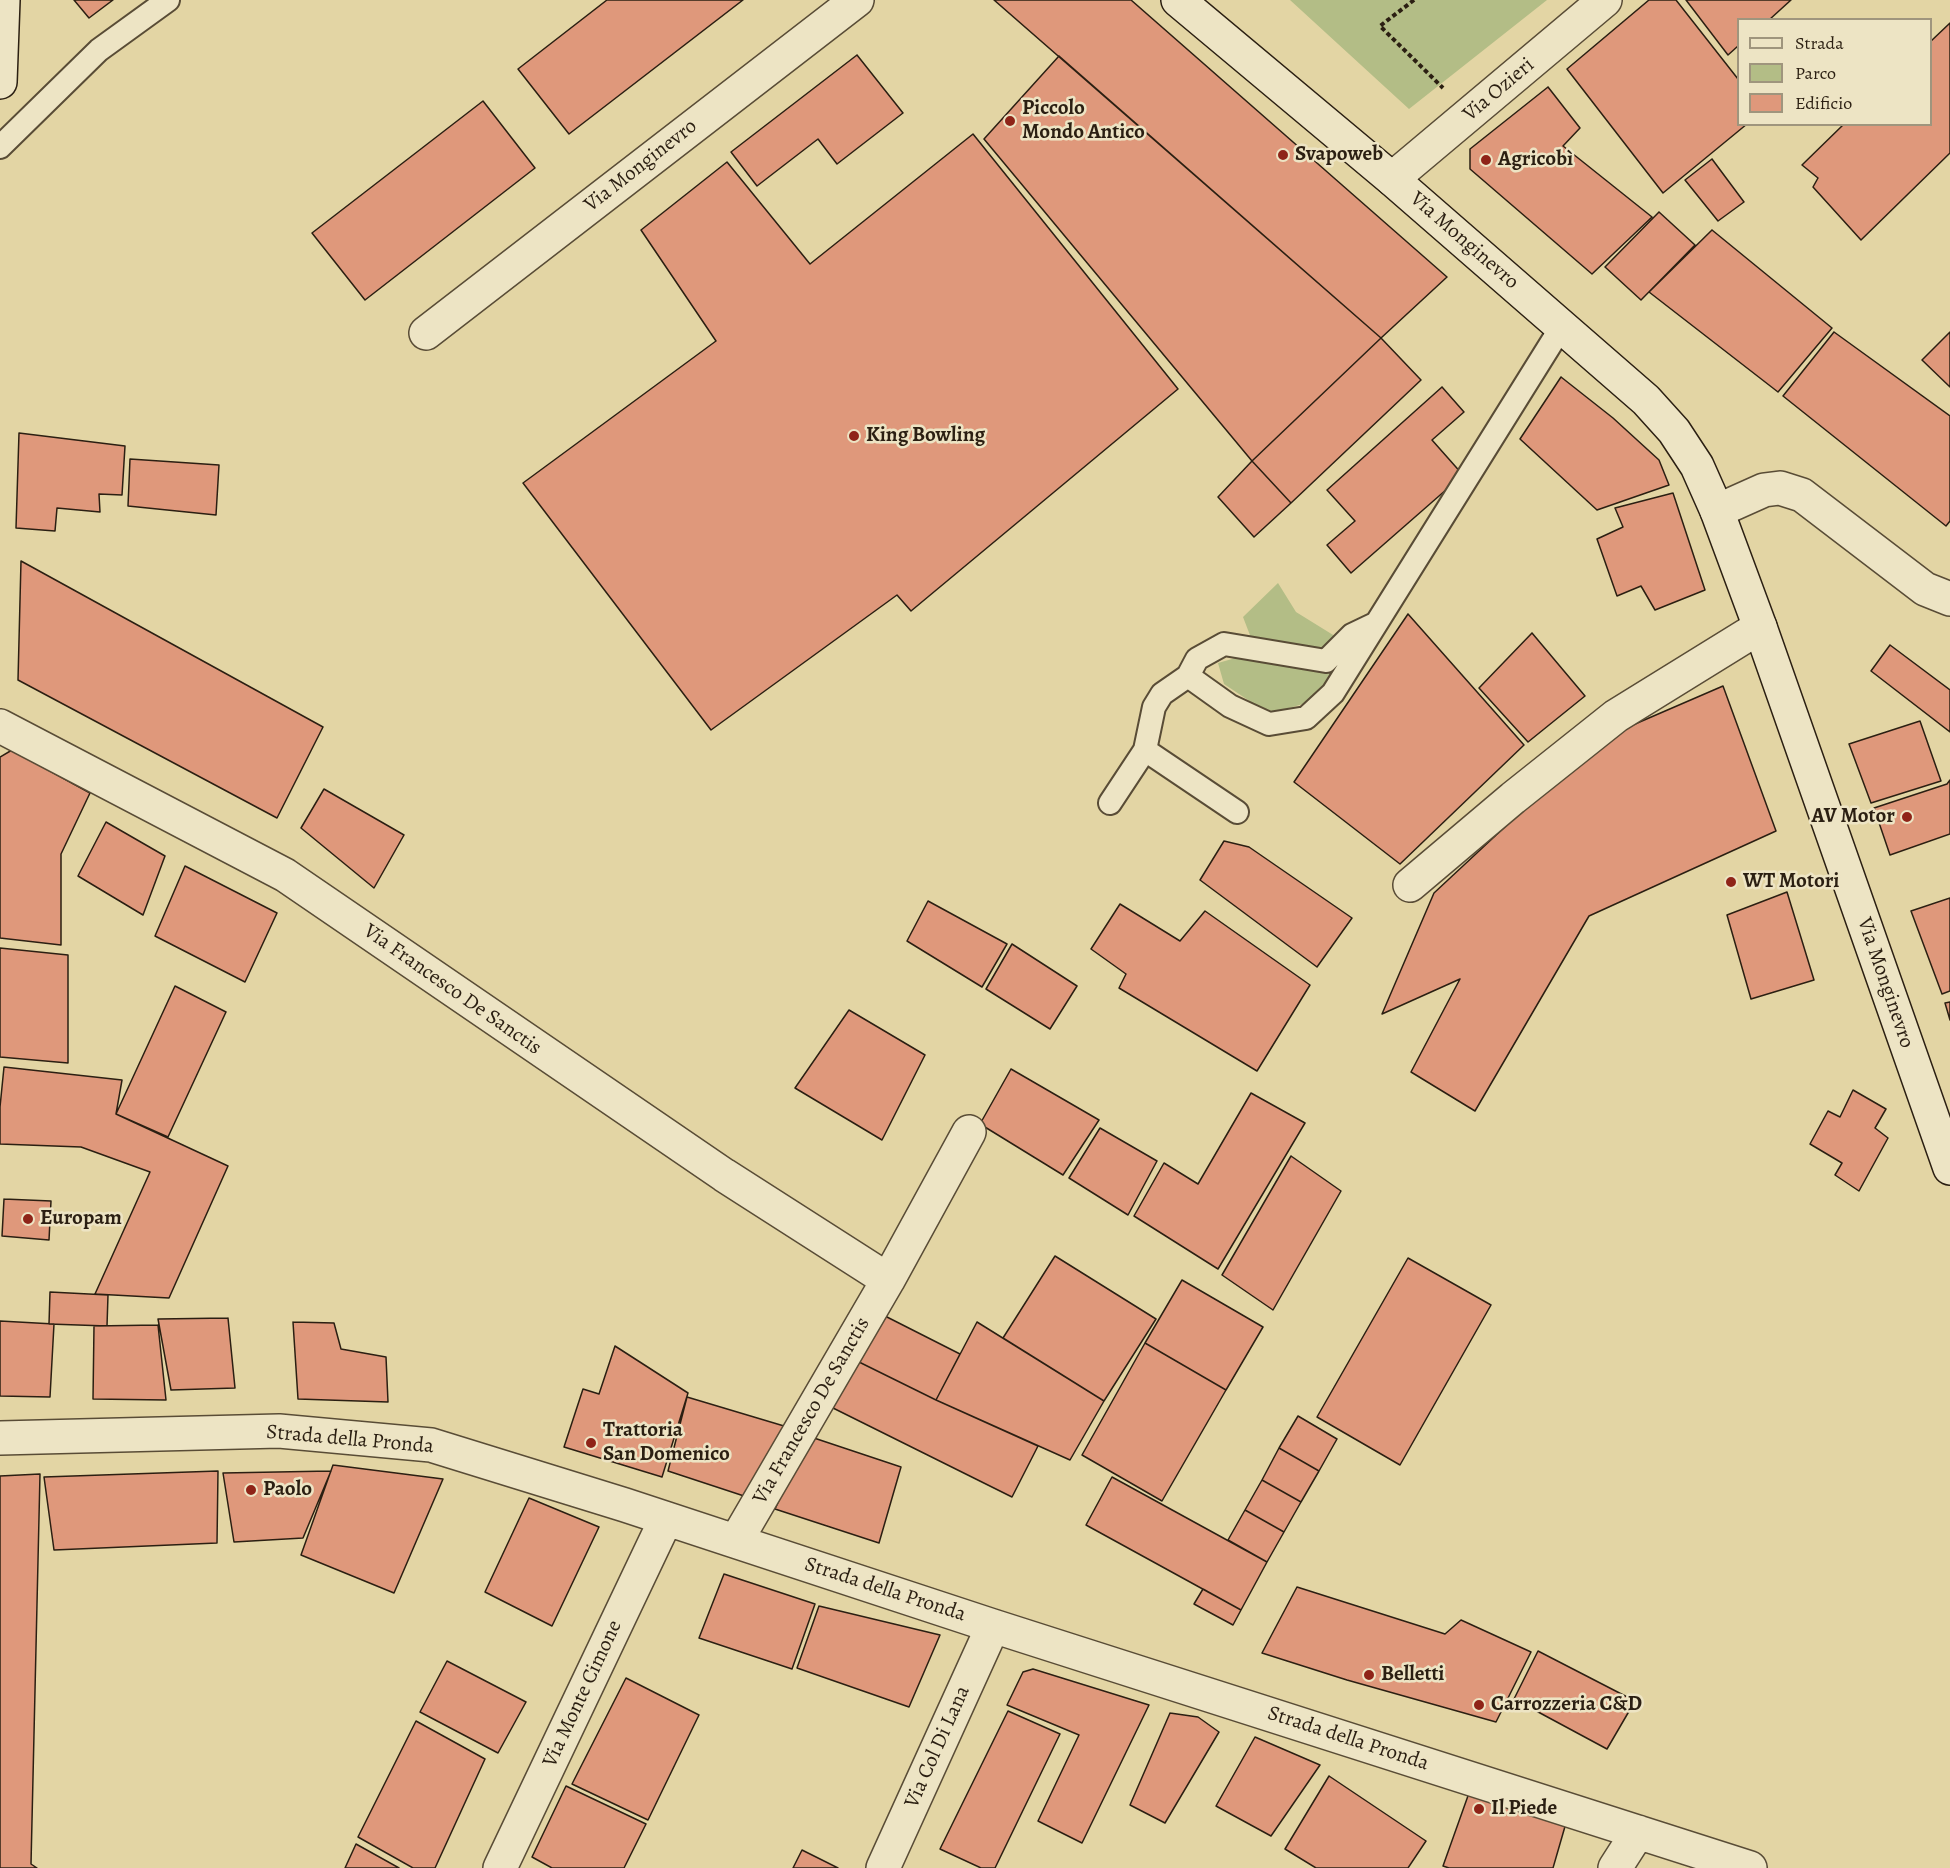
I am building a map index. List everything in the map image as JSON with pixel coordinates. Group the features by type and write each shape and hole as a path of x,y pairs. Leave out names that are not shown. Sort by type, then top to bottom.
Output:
{"street":[{"path":"0,82 3,0"},
{"name":"Via Monginevro","path":"426,333 857,0"},
{"name":"Via Monginevro","path":"1178,0 1392,179 1562,326 1646,400 1674,431 1697,466 1717,511 1950,1168"},
{"name":"Via Ozieri","path":"1392,179 1605,0"},
{"path":"1717,511 1764,490 1780,488 1802,495 1925,590 1950,599"},
{"path":"1410,885 1513,798 1616,716 1760,627"},
{"name":"Via Francesco De Sanctis","path":"0,726 285,875 665,1136 888,1280"},
{"name":"Via Francesco De Sanctis","path":"736,1540 888,1280 969,1132"},
{"name":"Strada della Pronda","path":"0,1438 279,1431 431,1446 736,1540 993,1626 1750,1868"},
{"name":"Via Monte Cimone","path":"500,1868 666,1519"},
{"name":"Via Col Di Lana","path":"883,1868 993,1626"},
{"path":"1615,1868 1638,1832"}],"lane":[{"path":"0,147 99,50 168,0"},
{"path":"1188,676 1230,706 1269,724 1306,718 1333,693 1562,326"},
{"path":"1110,803 1145,750 1154,707 1162,694 1188,676 1197,659 1224,644 1326,662 1352,635 1377,623"},
{"path":"1145,750 1237,812"}],"path":[{"path":"1414,0 1380,26 1470,114"}],"green space":[{"path":"1290,0 1547,0 1409,109"},
{"path":"1278,583 1296,612 1338,638 1314,654 1253,643 1243,617"},
{"path":"1239,657 1334,673 1310,702 1275,712 1257,706 1224,684 1218,663"}],"building":[{"path":"74,0 113,0 89,18"},
{"path":"607,0 743,0 569,134 518,69"},
{"path":"994,0 1131,0 1447,277 1381,338"},
{"path":"1649,0 1676,0 1737,78 1737,126 1745,126 1663,193 1567,69"},
{"path":"1686,0 1791,0 1771,18 1737,18 1737,47 1728,55"},
{"path":"1950,23 1950,153 1861,240 1813,187 1818,178 1802,165 1842,126 1932,126 1932,40"},
{"path":"857,55 903,113 837,164 818,139 757,186 731,152"},
{"path":"1059,56 1381,338 1252,461 984,139"},
{"path":"1548,87 1580,128 1563,146 1652,217 1592,274 1470,169 1470,149"},
{"path":"483,101 535,168 365,300 312,233"},
{"name":"King Bowling","path":"973,134 1178,389 911,611 897,595 711,730 523,483 716,341 641,230 727,162 810,264"},
{"path":"1712,159 1744,202 1718,221 1685,180"},
{"path":"1659,212 1695,245 1641,300 1605,267"},
{"path":"1712,230 1832,328 1778,392 1649,292"},
{"path":"1834,332 1950,416 1950,521 1946,526 1783,396"},
{"path":"1950,332 1950,387 1922,360"},
{"path":"1381,338 1421,380 1291,503 1252,461"},
{"path":"1561,377 1613,418 1659,460 1669,485 1597,510 1520,439"},
{"path":"1442,387 1464,412 1432,440 1463,475 1351,573 1327,545 1355,521 1327,490"},
{"path":"19,433 125,446 122,495 99,494 100,512 57,508 55,531 16,528"},
{"path":"130,459 219,465 216,515 128,506"},
{"path":"1252,461 1291,503 1254,537 1218,497"},
{"path":"1673,493 1705,590 1655,610 1641,586 1617,596 1597,539 1623,527 1615,508"},
{"path":"21,561 323,727 277,818 18,680"},
{"path":"1408,614 1524,745 1400,864 1294,782"},
{"path":"1532,633 1585,696 1528,742 1479,688"},
{"path":"1890,645 1950,690 1950,732 1871,671"},
{"path":"1723,686 1776,831 1589,916 1475,1111 1411,1072 1460,979 1382,1014 1434,893 1598,740"},
{"path":"1920,721 1941,781 1871,803 1849,744"},
{"path":"12,750 90,793 61,854 61,945 0,938 0,757"},
{"path":"1950,780 1950,834 1890,855 1874,808 1947,784"},
{"path":"324,789 404,835 374,888 301,828"},
{"path":"106,822 165,856 143,915 78,876"},
{"path":"1224,841 1249,847 1352,918 1317,967 1200,880"},
{"path":"185,866 277,913 245,982 155,936"},
{"path":"1787,892 1814,980 1751,999 1727,915"},
{"path":"1950,898 1950,991 1942,994 1911,911"},
{"path":"928,901 1007,944 982,987 907,941"},
{"path":"1120,904 1180,941 1205,911 1310,985 1257,1071 1119,988 1126,974 1091,949"},
{"path":"1012,944 1077,986 1050,1029 986,989"},
{"path":"0,948 68,955 68,1063 0,1057"},
{"path":"175,986 226,1012 168,1137 116,1114"},
{"path":"1950,1002 1950,1020 1945,1003"},
{"path":"849,1010 925,1055 882,1140 795,1088"},
{"path":"4,1067 122,1080 116,1114 228,1166 169,1298 95,1294 150,1172 81,1147 0,1144 0,1107"},
{"path":"1011,1069 1099,1120 1063,1175 980,1124"},
{"path":"1853,1090 1886,1109 1875,1128 1888,1138 1859,1191 1835,1175 1842,1163 1810,1144 1828,1111 1840,1117"},
{"path":"1251,1093 1305,1123 1218,1269 1134,1216 1164,1163 1198,1184"},
{"path":"1100,1128 1157,1161 1128,1215 1069,1178"},
{"path":"1291,1156 1341,1191 1273,1310 1222,1275"},
{"path":"4,1199 51,1201 49,1240 2,1236"},
{"path":"1055,1256 1156,1319 1104,1401 1003,1338"},
{"path":"1408,1258 1491,1305 1400,1465 1317,1417"},
{"path":"1182,1280 1263,1327 1226,1390 1145,1343"},
{"path":"50,1292 108,1295 107,1326 49,1324"},
{"path":"883,1315 960,1354 936,1400 857,1361"},
{"path":"228,1318 235,1388 171,1390 158,1319"},
{"path":"0,1321 54,1324 50,1397 0,1396"},
{"path":"293,1322 334,1323 341,1349 386,1357 388,1402 298,1399"},
{"path":"977,1322 1104,1401 1070,1460 936,1400"},
{"path":"158,1325 166,1400 93,1399 94,1326"},
{"path":"1145,1343 1226,1390 1162,1501 1082,1455"},
{"path":"615,1346 688,1393 662,1477 564,1447 583,1389 599,1394"},
{"path":"857,1361 1038,1446 1012,1497 831,1407"},
{"path":"687,1397 784,1426 744,1496 668,1471"},
{"path":"1298,1416 1337,1439 1319,1471 1279,1448"},
{"path":"808,1436 901,1467 879,1543 775,1509"},
{"path":"1279,1448 1319,1471 1301,1502 1262,1480"},
{"path":"333,1465 443,1479 394,1593 301,1555"},
{"path":"218,1471 217,1543 54,1550 44,1477"},
{"path":"331,1471 303,1538 234,1542 223,1473"},
{"path":"40,1474 31,1864 37,1868 0,1868 0,1476"},
{"path":"1112,1477 1267,1562 1241,1610 1086,1525"},
{"path":"1262,1480 1301,1502 1284,1532 1245,1510"},
{"path":"529,1498 599,1527 552,1626 485,1592"},
{"path":"1245,1510 1284,1532 1267,1562 1228,1540"},
{"path":"724,1574 815,1604 792,1669 699,1638"},
{"path":"1297,1587 1445,1634 1461,1620 1531,1652 1496,1722 1347,1680 1262,1653"},
{"path":"1203,1589 1241,1610 1233,1625 1194,1604"},
{"path":"819,1606 940,1635 909,1707 797,1668"},
{"path":"1538,1651 1635,1701 1607,1749 1514,1699"},
{"path":"447,1661 526,1702 498,1753 420,1712"},
{"path":"1033,1669 1149,1705 1082,1843 1038,1821 1079,1735 1007,1705 1023,1672"},
{"path":"626,1678 699,1715 648,1820 572,1784"},
{"path":"1008,1711 1060,1734 995,1868 981,1868 940,1849"},
{"path":"1170,1713 1198,1717 1219,1732 1165,1823 1130,1805"},
{"path":"416,1721 485,1759 435,1868 413,1868 358,1837"},
{"path":"1255,1737 1320,1765 1271,1836 1216,1806"},
{"path":"1329,1776 1426,1841 1408,1868 1316,1868 1285,1849"},
{"path":"566,1786 646,1824 624,1868 552,1868 532,1857"},
{"path":"1469,1793 1566,1823 1553,1868 1449,1868 1443,1866"},
{"path":"356,1844 399,1868 345,1868"},
{"path":"802,1850 838,1868 793,1868"}],"place":[{"name":"Piccolo Mondo Antico","path":"1010,121"},
{"name":"Svapoweb","path":"1283,155"},
{"name":"Agricobì","path":"1486,160"},
{"name":"King Bowling","path":"854,436"},
{"name":"AV Motor","path":"1907,817"},
{"name":"WT Motori","path":"1731,882"},
{"name":"Europam","path":"28,1219"},
{"name":"Trattoria San Domenico","path":"591,1443"},
{"name":"Paolo","path":"251,1490"},
{"name":"Belletti","path":"1369,1675"},
{"name":"Carrozzeria C&D","path":"1479,1705"},
{"name":"Il Piede","path":"1479,1809"}]}
